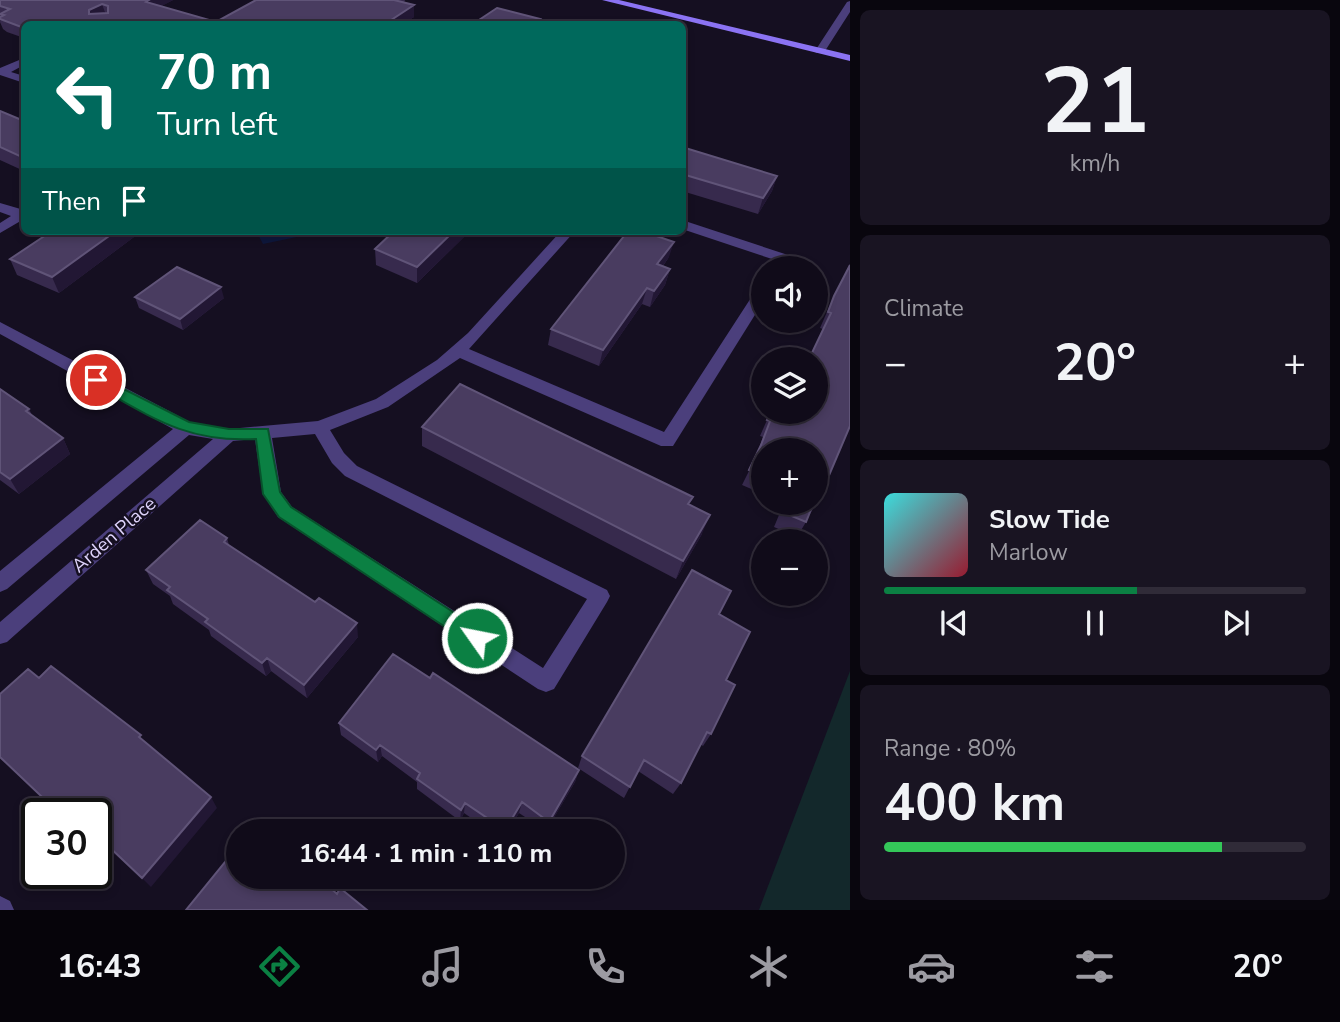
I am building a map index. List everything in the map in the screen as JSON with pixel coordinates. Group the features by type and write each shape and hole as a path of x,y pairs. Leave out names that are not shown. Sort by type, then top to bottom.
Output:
{"main road":[{"path":"607,0 850,58"}],"street":[{"path":"820,51 850,4"},
{"path":"1,71 21,62"},
{"path":"1,71 21,79"},
{"path":"0,207 21,214"},
{"path":"0,229 21,216"},
{"path":"686,224 777,256"},
{"path":"0,327 186,428 229,435 320,427 366,410 405,390 458,351 564,235"},
{"path":"458,351 667,441 751,309"},
{"path":"263,433 272,494 285,512 546,682 600,596 358,475 338,458 320,427"},
{"name":"Arden Place","path":"0,583 186,428"},
{"name":"Arden Place","path":"0,635 229,435"}],"green space":[{"path":"850,671 850,910 759,910"}],"water":[{"path":"258,235 306,235 263,244"}],"building":[{"path":"0,0 149,0 146,2 212,21 21,21 21,27 0,19 4,15 0,14 10,9 0,6","holes":["102,4 108,6 108,13 89,14 89,10"]},
{"path":"256,0 394,0 414,5 390,21 218,21"},
{"path":"497,8 540,19 537,21 478,21"},
{"path":"0,111 21,120 21,157 0,147"},
{"path":"686,148 777,176 763,198 686,175"},
{"path":"46,235 110,235 52,277 10,259"},
{"path":"390,235 450,235 417,267 375,249"},
{"path":"625,235 654,235 674,242 657,264 670,269 654,291 647,288 603,350 551,329"},
{"path":"850,265 850,426 828,478 828,438 764,438 769,424 828,424 828,347 815,347 821,333 828,333 831,313 828,312"},
{"path":"177,267 221,287 180,319 135,297"},
{"path":"460,384 693,497 688,504 710,515 683,561 422,427"},
{"path":"0,389 63,438 10,479 0,472"},
{"path":"789,515 809,515 806,522"},
{"path":"200,520 227,538 224,542 315,602 319,598 357,623 304,685 267,658 262,663 205,622 208,619 167,590 170,587 146,570"},
{"path":"692,570 731,591 719,614 750,632 726,680 735,685 711,734 707,732 681,783 644,760 630,787 582,756"},
{"path":"393,654 430,678 433,673 579,770 551,819 545,819 522,802 512,819 489,819 465,803 461,810 417,779 420,773 380,745 376,750 339,723"},
{"path":"51,666 141,735 139,737 211,797 142,878 112,850 112,798 43,798 0,757 0,694 28,669 39,678"},
{"path":"226,861 226,889 331,889 337,894 341,889 367,910 186,910"}],"route":[{"path":"96,380 186,428 229,435 263,433 272,494 285,512 477,638"}]}
